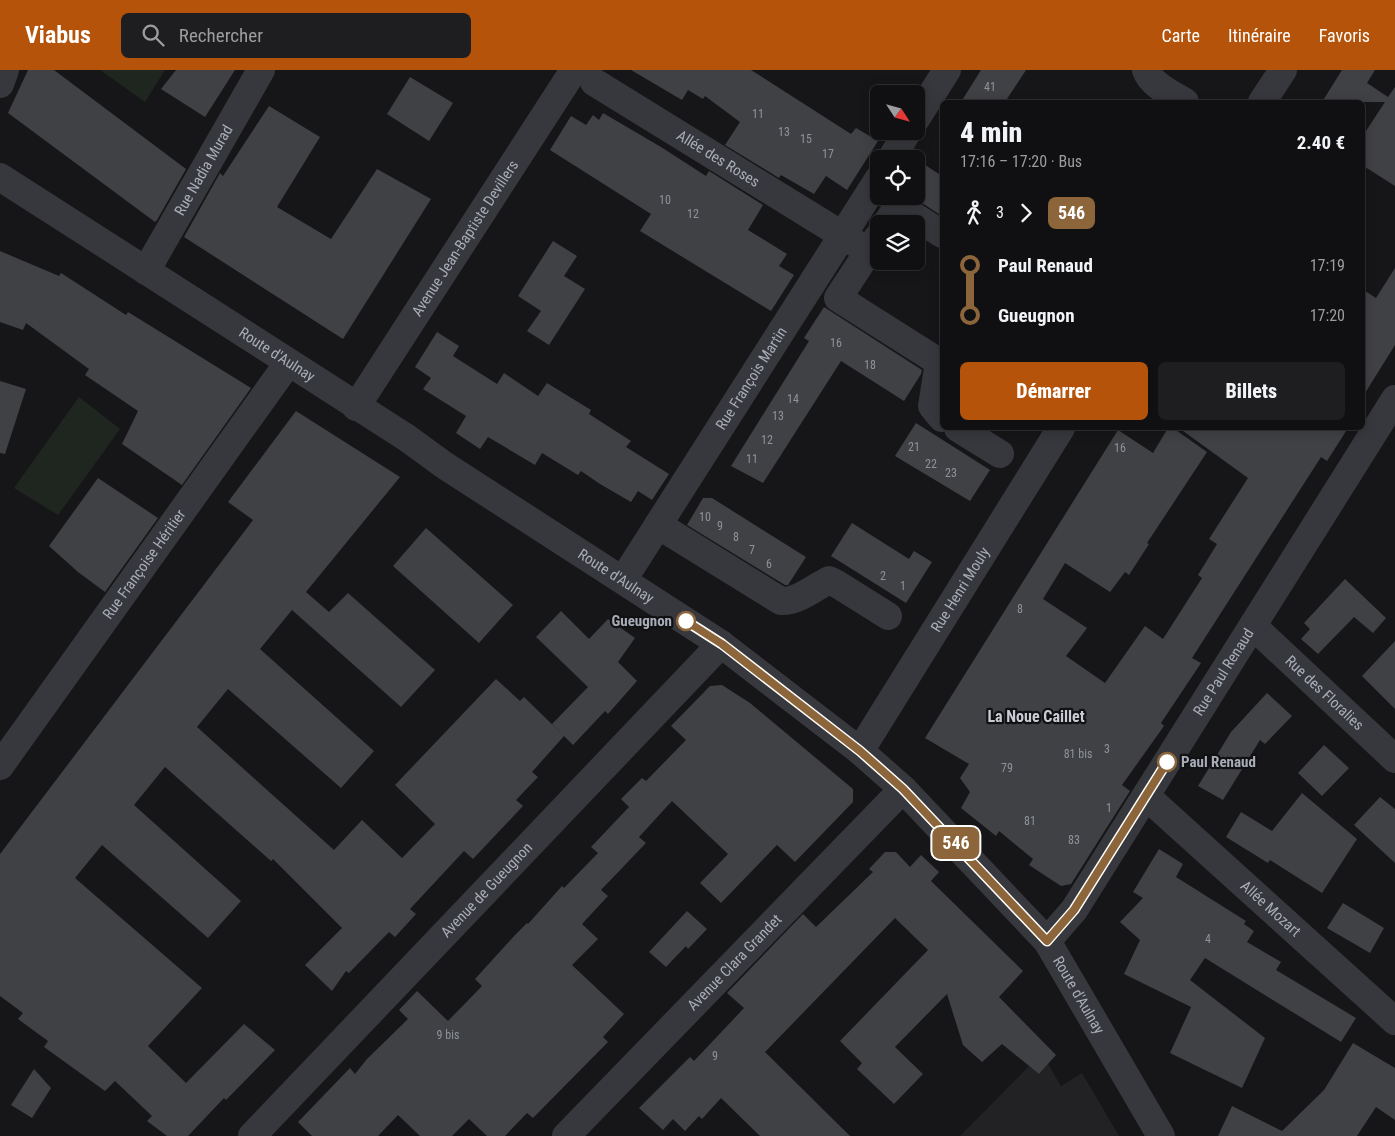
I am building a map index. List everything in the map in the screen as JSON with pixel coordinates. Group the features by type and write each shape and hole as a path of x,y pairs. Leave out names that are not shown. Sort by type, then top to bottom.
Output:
{"street":[{"path":"0,84 5,70"},
{"name":"Rue Nadia Murad","path":"146,270 261,70"},
{"path":"925,105 947,70"},
{"path":"1146,70 1148,77 1155,83 1182,100"},
{"path":"1263,100 1283,70"},
{"name":"Allée des Roses","path":"584,76 842,236 870,242"},
{"name":"Avenue Jean-Baptiste Devillers","path":"356,407 584,76"},
{"name":"Route d'Aulnay","path":"0,177 722,644 860,751 903,789 1047,941 1161,1136"},
{"name":"Rue François Martin","path":"623,580 870,192"},
{"path":"892,215 898,206 912,215"},
{"path":"925,223 940,233"},
{"path":"870,249 838,298 940,359"},
{"name":"Rue Françoise Héritier","path":"0,766 288,363"},
{"path":"940,365 932,406 940,416"},
{"name":"Rue Paul Renaud","path":"1047,941 1074,910 1395,400"},
{"path":"961,430 1000,454"},
{"name":"Rue Henri Mouly","path":"860,751 1060,430"},
{"path":"658,525 781,601 795,598 828,580 888,616"},
{"name":"Rue des Floralies","path":"1253,626 1395,759"},
{"name":"Avenue de Gueugnon","path":"252,1136 722,644"},
{"name":"Avenue Clara Grandet","path":"566,1136 903,789"},
{"name":"Allée Mozart","path":"1146,796 1395,1021"}],"shaded area":[{"path":"100,70 165,70 145,102"},
{"path":"79,397 120,429 58,515 14,488"},
{"path":"1048,1064 1061,1086 1082,1073 1119,1136 960,1136 1029,1066 1039,1074"}],"building":[{"path":"28,70 54,70 186,169 155,222 8,113"},
{"path":"176,70 235,70 205,117 161,89"},
{"path":"631,70 751,70 851,134 856,128 870,136 870,140 878,141 872,150 870,150 870,154 847,190 826,176 814,194 781,175 779,178 725,145 740,122 705,96 703,99 688,90 682,100"},
{"path":"981,70 1026,70 1006,100 962,100"},
{"path":"1342,70 1375,70 1367,83 1388,97 1395,87 1395,186 1365,167 1365,132 1385,102 1323,100"},
{"path":"410,77 453,103 429,141 387,114"},
{"path":"269,106 320,137 277,207 331,239 377,169 431,199 343,339 184,237 220,173 223,176"},
{"path":"603,113 706,176 709,171 763,205 748,230 787,254 779,266 794,275 771,311 640,231 651,214 550,150 571,116 586,125 593,115 599,120"},
{"path":"925,165 940,175 940,215 925,205"},
{"path":"553,241 577,256 564,276 585,289 549,345 527,331 541,311 518,296"},
{"path":"0,251 59,276 61,273 126,315 128,312 251,388 182,485 122,444 138,411 85,375 89,369 26,323 23,330 0,322"},
{"path":"1395,268 1395,345 1365,393 1365,291 1376,298"},
{"path":"824,307 922,370 921,374 904,401 841,361 763,483 731,466 809,341 804,338"},
{"path":"437,332 459,346 453,356 497,384 504,373 538,396 547,383 591,410 589,414 631,441 626,447 669,474 652,500 638,491 631,502 581,471 578,475 542,453 535,465 488,437 480,449 456,433 466,416 423,389 431,378 415,367"},
{"path":"0,381 26,389 5,454 0,453"},
{"path":"296,411 400,477 306,592 329,612 348,593 435,670 401,707 292,610 260,649 374,751 341,788 228,689 197,727 334,850 362,820 402,858 435,824 395,785 496,679 520,701 524,697 564,736 532,772 538,777 516,800 523,806 473,859 464,851 410,909 416,914 395,937 389,932 349,973 346,971 332,991 305,965 342,928 273,859 271,861 165,767 134,805 241,901 208,938 102,845 75,878 202,988 148,1046 186,1083 244,1024 275,1050 226,1100 224,1098 188,1136 167,1136 147,1121 152,1116 115,1081 105,1091 44,1047 48,1041 18,1019 23,1013 0,996 0,854 253,520 228,502"},
{"path":"916,423 990,470 970,501 895,456"},
{"path":"1118,430 1153,453 1167,430 1176,430 1207,452 1147,543 1149,544 1129,575 1125,572 1110,592 1065,563 1043,599 1087,628 1066,656 1105,683 1145,626 1163,639 1202,578 1198,575 1217,544 1209,539 1248,478 1182,430 1347,430 1327,461 1321,457 1192,658 1201,663 1161,723 1164,726 1122,785 1130,791 1071,884 1061,886 1029,865 1033,859 999,831 996,836 961,808 970,792 960,778 969,764 925,738"},
{"path":"98,478 158,518 105,592 78,572 49,546"},
{"path":"703,498 712,498 806,557 788,585 785,585 687,525"},
{"path":"852,523 909,559 914,551 932,562 906,603 831,556"},
{"path":"426,528 513,605 479,643 393,566"},
{"path":"1345,579 1386,618 1373,633 1354,617 1318,654 1301,639 1310,629 1304,623"},
{"path":"561,611 589,639 608,619 635,638 618,662 637,681 608,714 605,711 573,745 552,724 588,687 536,637"},
{"path":"1395,641 1395,709 1362,676"},
{"path":"722,685 750,703 853,789 853,802 795,862 777,845 721,903 700,883 728,854 672,801 639,837 646,843 601,890 608,896 582,924 598,939 572,965 624,1014 603,1037 608,1042 533,1118 527,1113 505,1136 487,1136 469,1119 452,1136 420,1136 398,1115 378,1136 312,1136 298,1122 350,1068 355,1074 367,1059 408,1019 399,1010 417,991 448,1021 482,986 475,979 562,886 564,888 598,853 591,847 629,807 621,799 642,778 646,781 686,740 671,726 710,686"},
{"path":"1267,693 1292,716 1265,744 1260,740 1223,800 1198,786 1231,732"},
{"path":"1324,745 1349,768 1322,796 1298,773"},
{"path":"1302,793 1357,839 1322,893 1270,860 1268,863 1226,837 1241,812 1272,831"},
{"path":"1380,797 1395,809 1395,863 1354,825"},
{"path":"1159,849 1183,864 1176,877 1246,921 1244,924 1254,931 1247,942 1281,962 1276,970 1356,1018 1341,1042 1205,958 1190,980 1265,1038 1242,1088 1170,1053 1191,1007 1124,974 1140,940 1120,922 1143,898 1133,892"},
{"path":"885,852 896,852 910,867 921,855 939,872 931,881 1023,971 999,997 1056,1055 1039,1074 1002,1044 982,1062 963,1045 947,994 895,1047 923,1074 894,1104 857,1069 862,1063 840,1041 928,950 895,918 765,1052 850,1136 760,1136 721,1098 702,1119 699,1116 685,1131 673,1119 663,1130 639,1108 690,1057 694,1061 744,1008 727,993 803,914 816,927 873,872 869,869"},
{"path":"1343,903 1384,928 1370,953 1327,928"},
{"path":"687,911 707,929 688,949 686,946 666,967 649,952"},
{"path":"1353,1043 1395,1068 1395,1120 1376,1107 1357,1136 1218,1136 1232,1106 1282,1131 1324,1090"},
{"path":"34,1069 51,1088 32,1118 11,1105"}],"bus line":[{"name":"546","path":"686,621 722,644 860,751 903,789 1047,941 1074,910 1167,762"}],"place":[{"name":"Gueugnon","path":"686,621"},
{"name":"Paul Renaud","path":"1167,762"}],"district":[{"name":"La Noue Caillet","path":"1036,716"}]}
